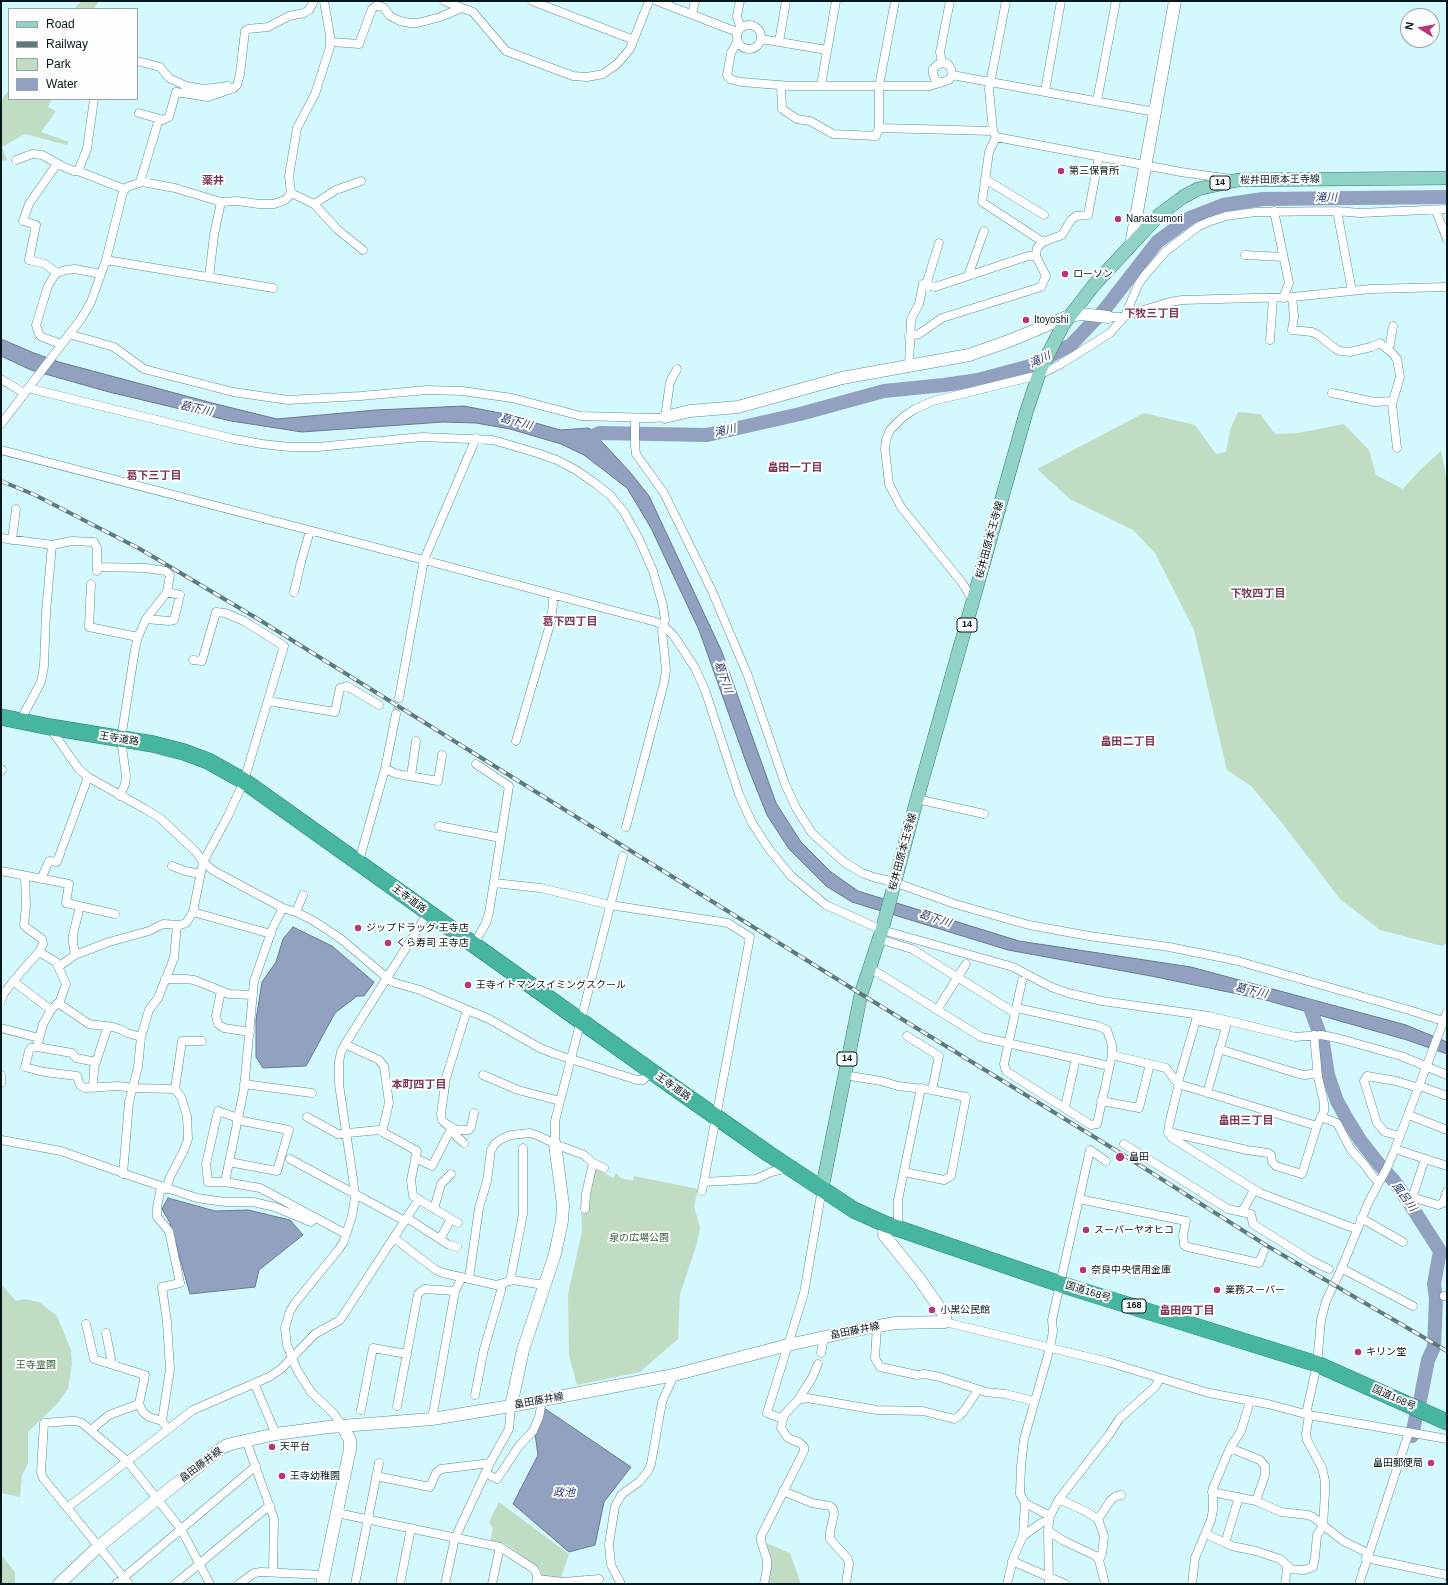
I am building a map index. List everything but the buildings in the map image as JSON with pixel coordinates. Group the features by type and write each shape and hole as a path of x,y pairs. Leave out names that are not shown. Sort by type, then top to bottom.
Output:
{"highway":[{"name":"王寺道路","path":"1,717 50,727 153,744 184,752 208,761 244,781 789,1168 822,1189"},
{"name":"国道168号","path":"822,1189 854,1210 892,1226 1060,1284 1317,1364 1447,1422"}],"main road":[{"name":"桜井田原本王寺線","path":"822,1189 861,994 880,935 1000,502 1040,372 1057,335 1075,315 1094,285 1131,245 1160,215 1183,197 1198,189 1238,180 1447,178"}],"street":[{"path":"139,113 163,120 169,118 176,92 208,97 231,90 238,82 245,31 248,29 268,27 289,16 304,13 309,10 314,1"},
{"path":"1,424 80,319 90,302 106,260 124,189 140,182 175,188 221,202 237,201 259,204 274,204 285,200 291,193 289,176 297,128 315,94 331,42 324,1"},
{"path":"444,1 473,12 506,51 573,76 587,77 603,74 617,64 630,49 649,1"},
{"path":"532,1 634,40"},
{"path":"657,1 739,29"},
{"path":"692,14 695,1"},
{"path":"740,1 737,16 739,29 736,37 737,42 731,53 727,75 730,79 741,82 781,86 930,86 949,80 952,75 948,64 937,64 933,69 935,79 939,82"},
{"path":"779,42 786,1"},
{"path":"820,85 836,1"},
{"path":"781,86 782,110 797,120 810,121 833,134 876,136 879,128 879,86 895,1"},
{"path":"942,63 940,52 950,1"},
{"path":"1006,1 989,89 995,134 989,152 982,202 1043,242"},
{"path":"1045,91 1061,1"},
{"path":"1097,101 1116,1"},
{"path":"1131,245 1175,1"},
{"path":"331,42 359,44 372,9 377,5 384,8 390,16 400,21 410,23 418,23 440,17 462,8"},
{"path":"737,42 741,46 751,49 756,47 761,39 761,32 752,24 746,24 739,29"},
{"path":"761,39 827,50"},
{"path":"138,61 160,66 169,78 186,86 213,89 238,82"},
{"path":"952,75 1155,112"},
{"path":"78,171 87,149 94,100"},
{"path":"140,182 159,119"},
{"path":"879,128 995,134 1182,172 1238,180"},
{"path":"16,160 27,155 37,154 46,156 57,164 124,189"},
{"path":"910,336 919,334 942,318 1041,287 1046,276 1036,256 1038,248 1043,242 1062,235 1071,220 1076,216 1088,215 1099,156"},
{"path":"57,164 29,204 23,221 36,225 29,260 44,264 57,273"},
{"path":"985,179 1044,215"},
{"path":"314,204 336,190 361,181"},
{"path":"291,193 314,204 338,230 363,250"},
{"path":"209,277 214,234 221,202"},
{"path":"973,601 963,584 901,507 893,494 887,473 884,449 890,430 903,417 925,404 1040,372 1061,364 1110,333 1125,316 1138,285 1145,275 1166,251 1199,226 1226,216 1274,211 1337,211 1360,213 1436,211 1447,209"},
{"path":"1274,211 1289,282 1283,298"},
{"path":"1337,211 1352,291"},
{"path":"1436,211 1447,239"},
{"path":"968,276 984,231"},
{"path":"926,285 939,243"},
{"path":"1246,255 1283,257"},
{"path":"909,366 911,319 919,304 923,284 935,287 1028,256 1036,256"},
{"path":"106,260 273,288"},
{"path":"61,344 42,337 39,334 36,325 48,286 57,273 66,270 75,269 101,274"},
{"path":"69,334 114,348 133,363 144,369 262,398 300,400 427,390 462,390 512,398 581,416 635,418 665,417 690,411 738,407 822,383 978,353 1075,315 1108,317 1125,316 1170,302 1283,298 1352,291 1447,287"},
{"path":"1292,297 1294,317 1292,330 1312,332 1340,352 1350,352 1371,347 1380,343 1397,359 1400,377 1392,401 1397,448"},
{"path":"1270,340 1273,298"},
{"path":"1387,348 1390,344 1393,326"},
{"path":"665,417 670,382 677,368"},
{"path":"1,379 26,390 234,439 262,444 290,447 318,447 396,438 422,437 476,438 493,440 557,460 591,480 610,495 624,512 639,539 653,571 663,606 665,620 662,639 666,670 664,683 626,827"},
{"path":"1332,393 1375,402 1392,401"},
{"path":"635,418 635,446 639,458 664,493 673,509 712,591 748,676 785,784 796,808 812,833 844,862 862,873 894,882 955,904 1029,925 1089,936 1169,947 1234,960 1402,1007 1444,1021"},
{"path":"399,698 424,560 476,438"},
{"path":"1,450 424,560 646,619 664,626 674,636 695,668 704,690 739,794 752,823 769,849 791,876 826,905 880,935 912,949 957,977 1016,1010 1108,1030 1110,1034 1112,1055 1097,1124 1091,1125 1065,1107 1006,1071 1004,1064 1009,1044 1016,1010 1022,981"},
{"path":"12,540 16,509"},
{"path":"294,592 310,531"},
{"path":"1,538 52,545 72,541 94,542 97,548 97,569 146,568 166,571 170,575 167,592 146,619 138,637 132,667 122,739 126,776 125,784 120,796"},
{"path":"20,721 42,682 52,545"},
{"path":"91,584 89,627 138,637"},
{"path":"146,619 174,620 180,595 167,592"},
{"path":"516,740 551,621 553,604 552,594"},
{"path":"58,967 75,955 110,942 149,931 163,924 177,925 186,923 194,912 200,874 204,862 244,781 284,646 244,621 216,612 202,661 193,660"},
{"path":"268,701 335,712 340,688 347,686 379,705"},
{"path":"359,862 385,769 396,714"},
{"path":"50,727 78,768 88,778 146,809 162,820 214,871 283,908 296,912 314,921 341,939 392,982 420,990 489,1019 540,1048 554,1054 636,1080 643,1080 652,1071"},
{"path":"410,776 416,741"},
{"path":"385,769 397,774 438,781 442,755"},
{"path":"474,944 486,923 494,883 509,786 476,764"},
{"path":"41,879 49,861 57,862 88,778"},
{"path":"917,799 984,814"},
{"path":"439,826 501,838"},
{"path":"445,1584 455,1538 485,1473 509,1429 511,1406 523,1350 559,1240 563,1205 554,1144 554,1125 623,856"},
{"path":"172,866 185,871 200,874"},
{"path":"1,871 69,884 66,903 115,914"},
{"path":"1,1001 4,993 39,952 43,944 42,939 24,925 26,906 24,886 25,876"},
{"path":"494,883 541,888 610,904 728,923 750,937 702,1191"},
{"path":"296,912 303,895"},
{"path":"75,955 73,943 80,906"},
{"path":"225,1182 244,1084 253,995 257,971 277,918 283,908"},
{"path":"194,912 271,934"},
{"path":"239,1584 254,1573 273,1572 323,1580 350,1449 350,1440 334,1414 311,1392 303,1382 292,1359 285,1336 286,1323 290,1311 339,1249 346,1234 354,1207 354,1192 338,1072 338,1062 345,1044 428,913"},
{"path":"123,1174 126,1151 128,1108 138,1067 141,1037 149,1010 158,998 174,958 177,925"},
{"path":"880,935 1013,966 1051,987 1086,998 1209,1016 1295,1037 1321,1035 1336,1038 1401,1056 1447,1075"},
{"path":"37,1047 43,1024 51,1010 58,1003 66,984 56,962 39,952"},
{"path":"937,1010 966,964"},
{"path":"870,968 981,1037 1109,1066"},
{"path":"165,980 194,980 221,991 239,995 253,995"},
{"path":"14,981 51,1010"},
{"path":"221,991 216,1016 218,1024 224,1028 250,1032"},
{"path":"58,1003 89,1024 108,1026 141,1037"},
{"path":"467,1010 446,1078 441,1108 442,1120 457,1130 469,1130 474,1114"},
{"path":"1206,1534 1241,1549 1256,1551 1280,1559 1290,1568 1304,1570 1313,1567 1316,1557 1317,1535 1323,1526 1325,1480 1322,1468 1307,1440 1306,1434 1317,1364 1319,1331 1323,1309 1356,1229 1395,1149 1447,1012"},
{"path":"1207,1093 1226,1027 1196,1020 1169,1125 1168,1132 1172,1138 1260,1193 1356,1229"},
{"path":"93,1088 93,1074 108,1026"},
{"path":"1,1028 39,1038"},
{"path":"1168,1132 1247,1150 1268,1153 1271,1155 1272,1162 1276,1166 1302,1174 1317,1126 1324,1111 1314,1035"},
{"path":"907,1036 939,1056 932,1090"},
{"path":"175,1090 182,1041 202,1040"},
{"path":"345,1044 378,1060 384,1066 389,1103 382,1132"},
{"path":"96,1062 76,1058 72,1053 37,1047 31,1048 25,1067 44,1072 77,1076 82,1087 93,1088 118,1086 175,1090 181,1096 187,1116 188,1139 184,1150 164,1188 157,1207 157,1217 169,1231 180,1283 162,1287 167,1322 170,1369 162,1420"},
{"path":"1219,1049 1299,1074 1306,1075 1318,1073"},
{"path":"1112,1055 1166,1068 1179,1083 1207,1093 1317,1126"},
{"path":"1065,1107 1076,1058"},
{"path":"1101,1101 1139,1108 1150,1064"},
{"path":"1,1075 1,1083"},
{"path":"483,1075 518,1090 560,1101"},
{"path":"844,1075 881,1081 898,1086 921,1088 966,1097 951,1176 944,1180 904,1172"},
{"path":"1400,1136 1385,1132 1376,1123 1364,1081 1368,1076 1419,1087 1447,1096"},
{"path":"244,1084 312,1093"},
{"path":"921,1088 892,1226 884,1235 918,1277 945,1316 945,1322 1102,1360 1209,1393 1308,1414 1447,1439"},
{"path":"229,1162 277,1171 289,1130 238,1119 218,1111 206,1164 208,1182 225,1182 260,1188 346,1234"},
{"path":"1409,1115 1447,1130"},
{"path":"307,1117 338,1134 374,1130 382,1132 417,1151 412,1173 413,1196 458,1223"},
{"path":"1321,1117 1337,1122 1351,1150 1379,1182"},
{"path":"452,1127 456,1136 464,1143"},
{"path":"415,1158 432,1166 452,1127"},
{"path":"432,1419 455,1291 465,1278 479,1208 487,1181 492,1150 495,1144 501,1139 521,1133 539,1136 554,1144 584,1155 594,1163 604,1168"},
{"path":"1,1140 62,1151 164,1188 213,1201 253,1202 275,1207 311,1222 316,1218"},
{"path":"1124,1144 1228,1209 1251,1214 1253,1224 1312,1261 1329,1269"},
{"path":"510,1281 523,1208 523,1148"},
{"path":"1395,1149 1447,1166"},
{"path":"1050,1518 1026,1503 1020,1494 1019,1488 1024,1439 1050,1348 1053,1331 1052,1320 1090,1150 1106,1161"},
{"path":"290,1159 406,1220 449,1245 457,1247"},
{"path":"1425,1159 1413,1195 1415,1198 1438,1205 1443,1203 1447,1190"},
{"path":"585,1209 586,1194 594,1163"},
{"path":"704,1182 756,1180 770,1172 789,1168"},
{"path":"434,1209 441,1184 451,1174"},
{"path":"782,1418 767,1413 804,1293 822,1189"},
{"path":"1242,1212 1254,1190"},
{"path":"67,1508 193,1410 268,1377 281,1369 292,1359 315,1334 340,1320 419,1199"},
{"path":"1079,1199 1186,1221 1183,1235 1184,1245 1188,1247 1259,1263 1264,1251"},
{"path":"1361,1218 1403,1242"},
{"path":"440,1239 450,1219"},
{"path":"394,1238 436,1270 496,1285 510,1281 544,1285"},
{"path":"1341,1268 1413,1306"},
{"path":"475,1395 484,1349 502,1284"},
{"path":"397,1406 418,1294 424,1289 455,1291"},
{"name":"畠田藤井線","path":"59,1584 98,1547 225,1446 276,1434 432,1419 542,1401 674,1375 788,1344 877,1326 896,1323 945,1322"},
{"path":"86,1324 94,1359 145,1375 139,1404 143,1412 149,1417 162,1420 168,1428"},
{"path":"877,1326 875,1358 880,1367 917,1375 924,1374 940,1377 978,1390 1005,1394 1034,1401"},
{"path":"106,1333 112,1364"},
{"path":"820,1353 824,1337"},
{"path":"361,1410 373,1348 407,1354"},
{"path":"764,1584 767,1560 761,1541 761,1536 804,1451 804,1447 800,1443 792,1441 785,1435 781,1428 782,1418 798,1400 812,1378 818,1364"},
{"path":"621,1584 612,1565 609,1544 615,1506 622,1494 639,1482 648,1471 651,1464 662,1402 674,1375"},
{"path":"1049,1580 1048,1531 1050,1518 1060,1499 1109,1435 1119,1419 1154,1387 1160,1378"},
{"path":"254,1383 276,1434"},
{"path":"798,1400 807,1398 877,1410 923,1411 954,1419 963,1412 978,1390"},
{"path":"485,1473 497,1479 519,1446 532,1431 539,1417 542,1401"},
{"path":"1192,1584 1195,1558 1206,1534 1212,1514 1212,1492 1230,1448 1241,1431 1250,1401"},
{"path":"90,1430 109,1415 139,1404"},
{"path":"126,1581 43,1478 41,1472 44,1423 76,1421 82,1423 127,1461 181,1529 210,1584"},
{"path":"1359,1584 1367,1556 1412,1432"},
{"path":"246,1440 274,1519 273,1572"},
{"path":"1230,1448 1260,1460 1265,1466 1265,1475 1256,1501"},
{"path":"355,1584 379,1463"},
{"path":"376,1476 430,1487 436,1473 441,1469 490,1463"},
{"path":"116,1584 126,1581 181,1529 256,1466"},
{"path":"783,1491 812,1503 830,1506 833,1509 834,1514 830,1539 848,1559 849,1564 846,1584"},
{"path":"1212,1492 1256,1501 1281,1512 1308,1515 1343,1541 1367,1556 1447,1575"},
{"path":"1098,1519 1111,1500 1121,1494"},
{"path":"1225,1543 1239,1498"},
{"path":"1060,1499 1090,1513 1098,1519 1104,1536 1102,1554 1099,1560"},
{"path":"1007,1584 1012,1561 1023,1536 1026,1503"},
{"path":"175,1584 270,1505"},
{"path":"337,1513 500,1547 534,1569 537,1575 536,1581 563,1582 599,1578"},
{"path":"1023,1536 1041,1522 1050,1518"},
{"path":"400,1584 411,1528"},
{"path":"1048,1531 1055,1537 1096,1556 1099,1560 1105,1584"},
{"path":"492,1584 500,1547"},
{"path":"1012,1561 1049,1580 1065,1584"},
{"path":"1285,1584 1286,1571 1290,1568"}],"green space":[{"path":"81,1 99,1 95,8 75,8"},
{"path":"8,92 8,100 52,100 48,107 56,111 41,132 69,142 67,145 25,134 2,147 7,160 1,161 1,99"},
{"path":"1238,412 1260,414 1275,434 1298,433 1344,424 1369,450 1376,475 1403,489 1418,472 1441,451 1447,481 1447,943 1442,946 1380,930 1340,899 1282,823 1251,786 1227,770 1194,630 1155,553 1133,530 1070,499 1037,469 1144,413 1195,425 1216,454 1226,452 1230,430"},
{"name":"泉の広場公園","path":"595,1167 613,1178 616,1173 621,1178 633,1181 634,1176 698,1189 694,1206 700,1228 697,1243 680,1294 678,1339 640,1372 577,1385 569,1356 568,1294 582,1232 581,1209 588,1208 588,1194"},
{"name":"王寺霊園","path":"1,1284 16,1301 24,1299 39,1302 57,1316 71,1350 72,1364 68,1389 57,1404 28,1432 28,1464 22,1475 20,1497 1,1493"},
{"path":"499,1502 569,1554 560,1580 541,1578 541,1570 506,1544 490,1542 493,1528 489,1522"},
{"path":"764,1542 790,1553 801,1584 768,1584 771,1560"},
{"path":"1,1555 15,1572 15,1584 1,1584"}],"water":[{"name":"葛下川","path":"1,339 59,362 277,419 376,410 464,406 505,414 560,430 589,428 630,472 649,496 722,652 776,803 801,842 831,872 858,891 1019,941 1191,967 1406,1025 1447,1042 1447,1054 1407,1040 1262,999 1151,976 1008,950 852,902 826,886 789,849 767,815 747,765 699,630 651,528 627,488 584,455 561,444 510,429 476,423 443,422 302,432 231,421 109,392 31,370 1,356"},
{"path":"293,927 332,946 374,982 364,996 357,996 335,1013 306,1066 263,1068 256,1057 256,1020 262,982 276,962 283,939"},
{"path":"168,1198 215,1211 248,1210 290,1220 303,1235 259,1270 255,1287 190,1294 170,1223 162,1209"},
{"name":"政池","path":"544,1408 631,1467 604,1502 595,1545 569,1552 513,1504 538,1455 535,1434"}],"waterway":[{"name":"滝川","path":"582,441 600,433 707,435 800,414 884,391 978,380 1030,366 1071,345 1105,309 1157,242 1190,218 1223,205 1263,199 1447,197"},
{"name":"風呂川","path":"1309,1005 1323,1043 1328,1075 1337,1101 1360,1140 1394,1181 1440,1251 1434,1284 1436,1298 1434,1347 1428,1360 1420,1401"},
{"name":"風呂川","path":"1412,1436 1416,1416"}],"tunnel":[{"path":"396,714 399,698"}],"railway":[{"path":"1,481 35,495 140,549 258,619 861,994 1122,1154 1269,1247 1447,1351"}],"place":[{"name":"第三保育所","path":"1061,171"},
{"name":"Nanatsumori","path":"1118,219"},
{"name":"ローソン","path":"1065,274"},
{"name":"Itoyoshi","path":"1026,320"},
{"name":"ジップドラッグ 王寺店","path":"358,928"},
{"name":"くら寿司 王寺店","path":"388,943"},
{"name":"王寺イトマンスイミングスクール","path":"468,985"},
{"name":"畠田","path":"1120,1157"},
{"name":"スーパーヤオヒコ","path":"1086,1230"},
{"name":"奈良中央信用金庫","path":"1083,1270"},
{"name":"業務スーパー","path":"1217,1290"},
{"name":"小黒公民館","path":"932,1310"},
{"name":"キリン堂","path":"1358,1352"},
{"name":"天平台","path":"272,1447"},
{"name":"畠田郵便局","path":"1431,1463"},
{"name":"王寺幼稚園","path":"282,1476"}],"district":[{"name":"薬井","path":"213,181"},
{"name":"下牧三丁目","path":"1152,314"},
{"name":"畠田一丁目","path":"795,468"},
{"name":"葛下三丁目","path":"154,476"},
{"name":"下牧四丁目","path":"1258,594"},
{"name":"葛下四丁目","path":"570,622"},
{"name":"畠田二丁目","path":"1128,742"},
{"name":"本町四丁目","path":"419,1085"},
{"name":"畠田三丁目","path":"1246,1121"},
{"name":"畠田四丁目","path":"1187,1311"}]}
